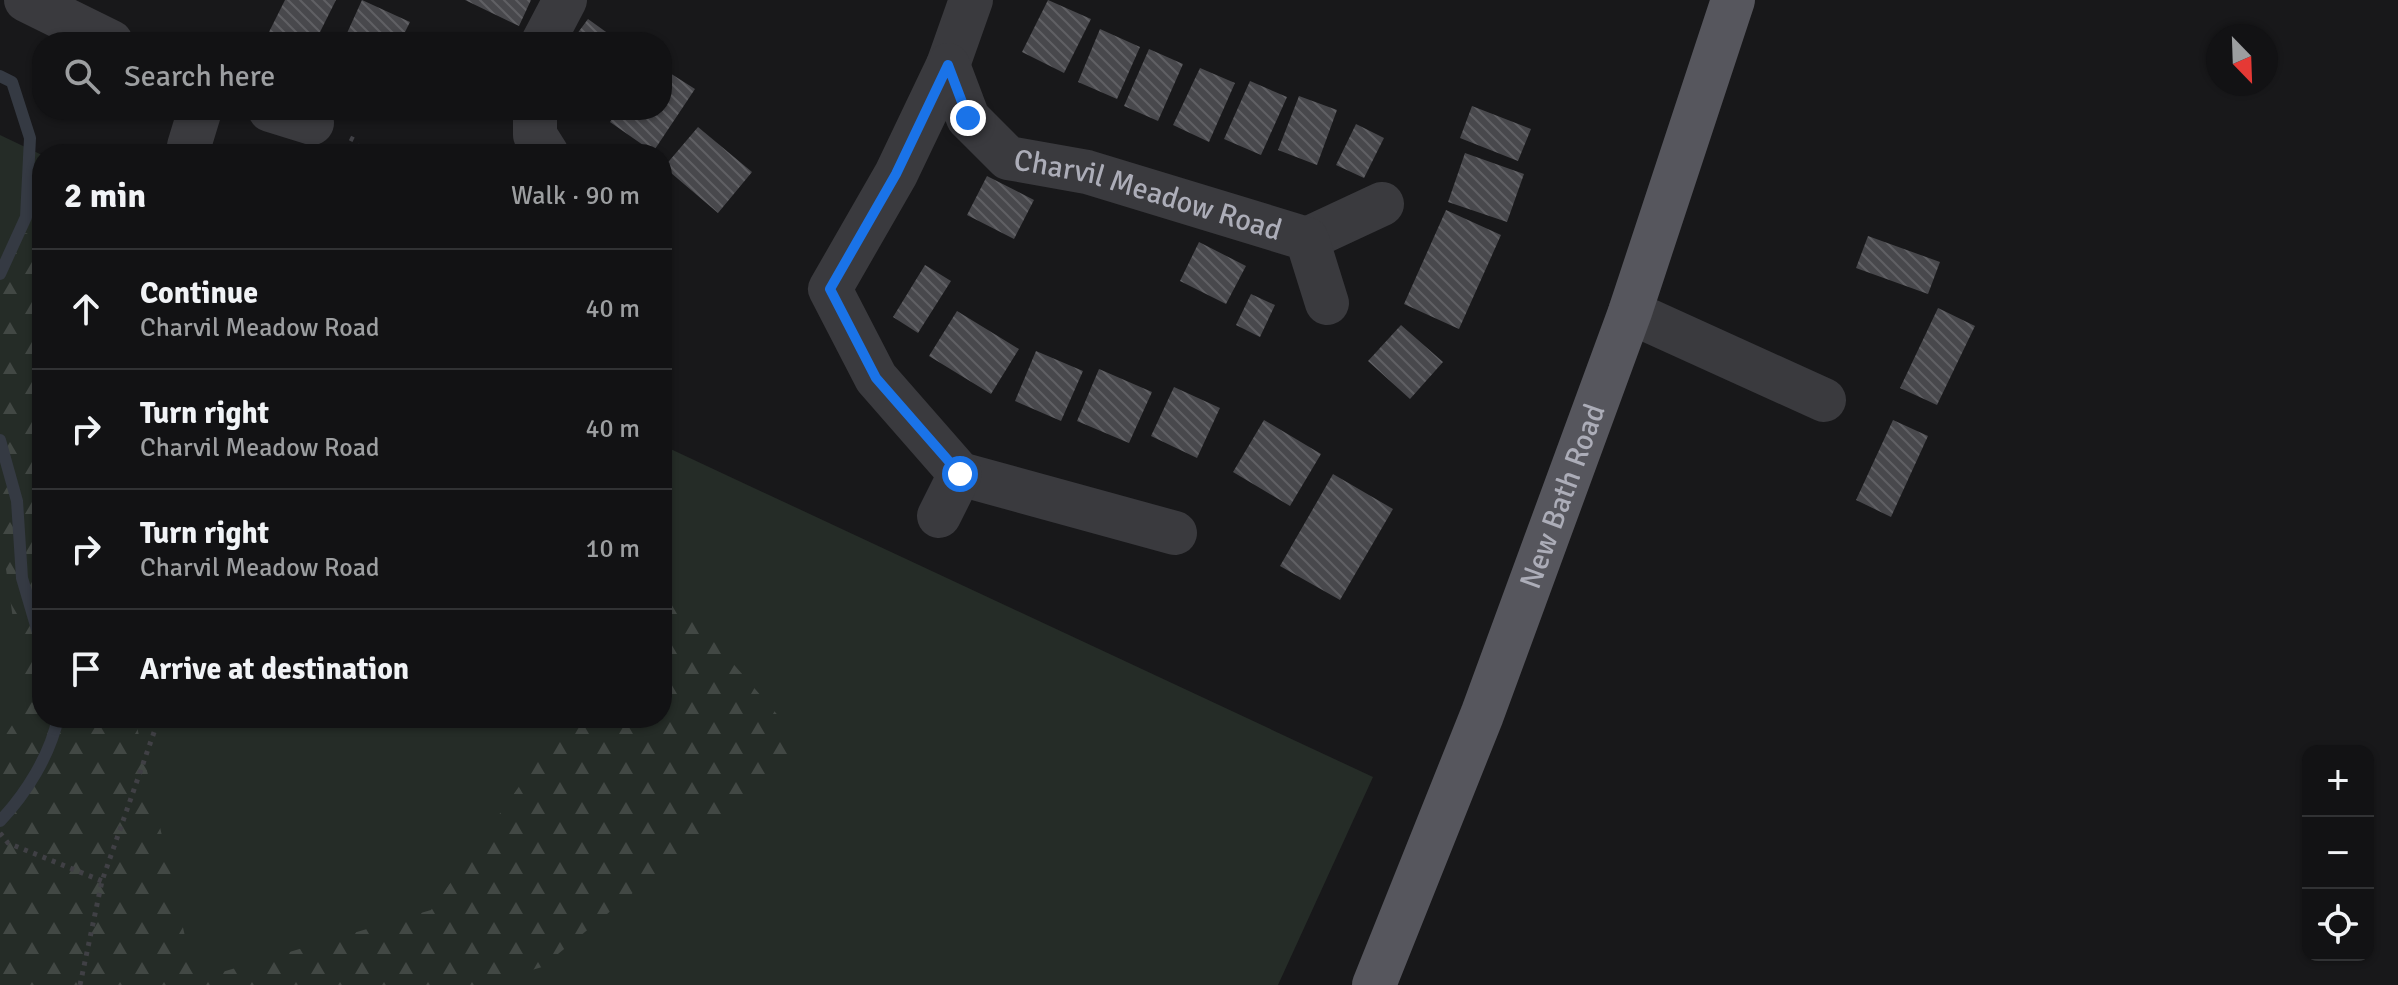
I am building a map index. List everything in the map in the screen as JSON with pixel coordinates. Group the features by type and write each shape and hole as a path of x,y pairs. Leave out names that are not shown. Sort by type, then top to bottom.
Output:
{"main road":[{"name":"New Bath Road","path":"1374,985 1482,715 1630,312 1733,0"}],"street":[{"path":"26,0 91,32"},
{"path":"548,32 565,0"},
{"path":"971,0 948,65 896,174 830,289 876,378 960,474 1175,533"},
{"name":"Charvil Meadow Road","path":"948,65 968,118 1008,158 1087,172 1307,239 1382,204"},
{"path":"302,120 312,123"},
{"path":"535,120 535,135 541,144"},
{"name":"Charvil Meadow Road","path":"1307,239 1327,303"},
{"path":"1630,312 1824,400"},
{"path":"939,516 960,474"}],"path":[{"path":"80,985 102,881 156,728"},
{"path":"0,833 8,843 102,881"}],"green space":[{"path":"0,135 32,150 32,728 672,728 672,450 1373,777 1278,985 0,985"},
{"path":"0,222 32,236 32,728 137,728 195,980 431,910 561,728 672,728 672,593 808,750 542,967 482,985 0,985 0,744 25,705 0,526"}],"building":[{"path":"285,0 336,0 320,32 269,32"},
{"path":"362,0 410,22 405,32 348,32"},
{"path":"465,0 531,0 519,26"},
{"path":"1048,0 1091,19 1064,73 1022,52"},
{"path":"588,19 606,32 578,32"},
{"path":"1100,29 1140,47 1117,99 1078,82"},
{"path":"1149,49 1183,64 1158,121 1124,106"},
{"path":"1200,68 1235,83 1209,142 1173,125"},
{"path":"672,74 695,89 658,144 642,144 610,122 672,120"},
{"path":"1250,81 1287,97 1261,155 1224,139"},
{"path":"1299,96 1337,110 1317,165 1278,150"},
{"path":"1472,106 1531,129 1518,161 1460,138"},
{"path":"1356,124 1384,138 1364,178 1336,165"},
{"path":"698,127 752,172 718,213 672,174 672,158"},
{"path":"1465,153 1524,174 1507,222 1448,202"},
{"path":"987,176 1034,200 1014,239 967,215"},
{"path":"1446,210 1501,235 1459,329 1404,304"},
{"path":"1868,236 1940,262 1928,294 1856,268"},
{"path":"1199,242 1246,266 1226,304 1180,281"},
{"path":"925,265 951,281 918,333 893,317"},
{"path":"1251,294 1275,305 1260,337 1236,325"},
{"path":"1938,308 1975,326 1937,405 1900,388"},
{"path":"957,311 1019,349 991,394 929,356"},
{"path":"1401,325 1443,362 1410,399 1368,361"},
{"path":"1036,351 1083,371 1061,421 1015,401"},
{"path":"1099,369 1152,392 1129,443 1077,421"},
{"path":"1174,387 1220,408 1197,458 1151,436"},
{"path":"1264,420 1321,454 1290,506 1233,472"},
{"path":"1893,420 1928,436 1891,517 1856,500"},
{"path":"1333,474 1393,509 1340,600 1280,566"}],"waterway":[{"path":"0,76 12,82 30,138 26,217 0,274"},
{"path":"0,440 17,501 22,578 32,612"},
{"path":"0,821 36,773 55,728"}],"route":[{"path":"960,474 876,378 830,289 896,174 948,65 968,118"}]}
